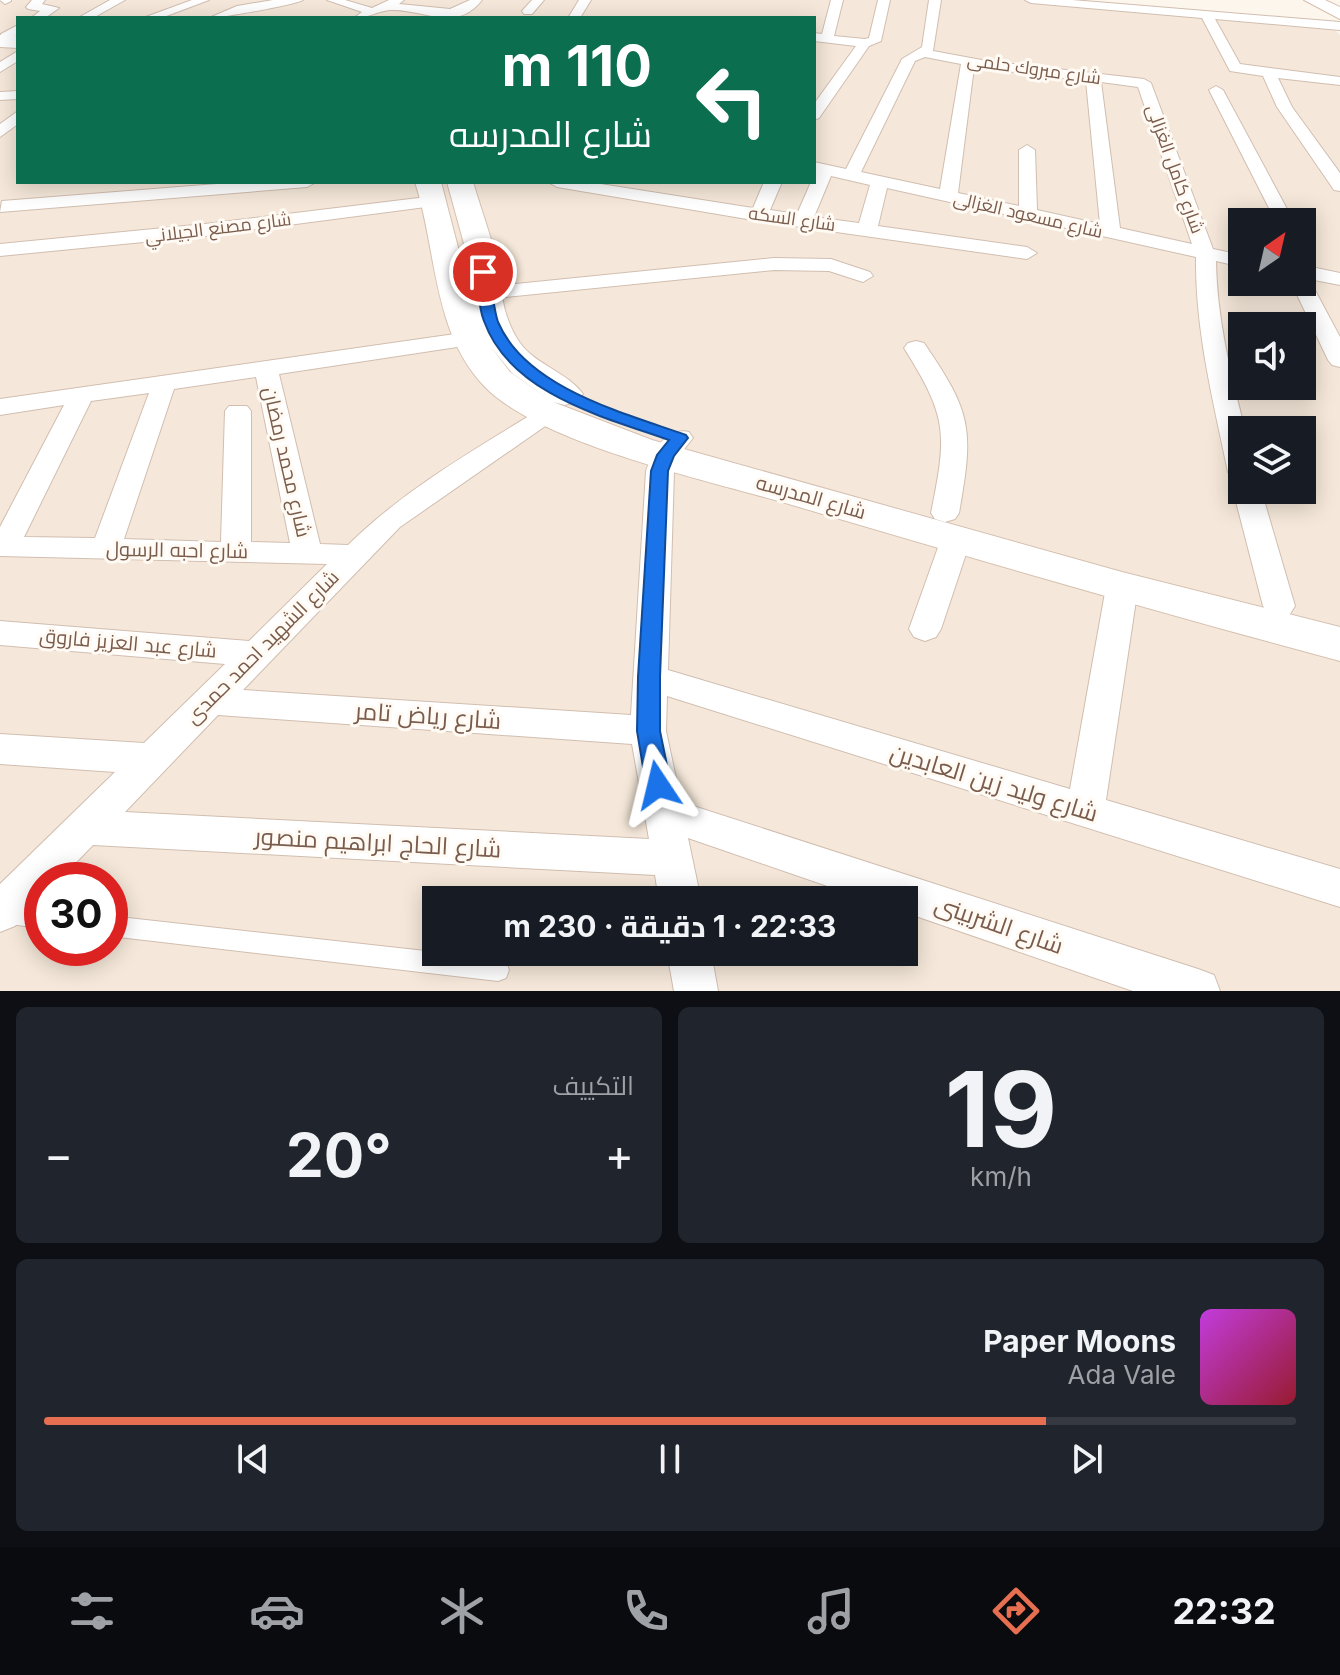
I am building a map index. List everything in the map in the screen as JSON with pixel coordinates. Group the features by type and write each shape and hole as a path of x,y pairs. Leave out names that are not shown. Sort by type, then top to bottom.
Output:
{"street":[{"path":"88,16 119,0"},
{"path":"155,16 203,0"},
{"path":"442,16 471,6 476,0"},
{"path":"528,11 538,0"},
{"path":"818,39 831,23 837,0"},
{"path":"818,39 875,41 884,0"},
{"path":"851,175 909,59 928,49 935,0"},
{"path":"1031,0 1340,26"},
{"path":"1312,0 1340,14"},
{"path":"339,1 373,12"},
{"path":"218,16 241,2 298,5"},
{"path":"364,16 392,3 450,13"},
{"path":"273,16 298,5"},
{"path":"1207,16 1235,68 1340,81"},
{"path":"816,22 831,23"},
{"path":"816,112 865,43"},
{"name":"شارع مبروك حلمى","path":"925,53 1144,83"},
{"path":"953,216 968,61"},
{"path":"1269,73 1285,107 1340,186"},
{"path":"1093,77 1111,234"},
{"name":"شارع كامل الغزالى","path":"1144,83 1206,256 1206,298 1229,416"},
{"path":"1216,90 1278,208"},
{"path":"0,132 16,118"},
{"path":"1027,150 1028,215"},
{"name":"شارع مسعود الغزالى","path":"820,168 880,182 953,216 994,228 1028,215 1228,259"},
{"path":"867,230 880,182"},
{"path":"1,208 283,184"},
{"name":"شارع السكه","path":"569,184 867,230 953,216 994,228 1027,253"},
{"path":"693,205 703,184"},
{"path":"759,215 772,184"},
{"path":"803,221 815,184"},
{"name":"شارع مصنع الجيلاني","path":"0,250 205,230 441,188"},
{"name":"شارع المدرسه","path":"441,188 470,295 469,339 484,365 496,378 529,402 551,413 604,436 672,447 950,526 1340,619"},
{"path":"1,208 18,190"},
{"path":"470,295 774,264 831,265 863,276"},
{"path":"1316,273 1340,279"},
{"name":"شارع المدرسه","path":"470,295 491,321 498,336 524,366 542,380 672,447"},
{"path":"1314,296 1340,360"},
{"path":"0,407 469,339"},
{"path":"916,348 946,395 953,415 956,458 950,526 925,629"},
{"name":"شارع محمد رمضان","path":"266,370 307,554"},
{"path":"106,549 164,384"},
{"path":"2,546 82,395"},
{"path":"236,552 238,411"},
{"name":"شارع الشهيد احمد حمدى","path":"0,913 390,520 430,490 551,413"},
{"path":"672,447 660,471 648,731 677,886"},
{"path":"1251,504 1279,606"},
{"name":"شارع المدرسه","path":"950,526 1122,587 1340,644"},
{"name":"شارع احبه الرسول","path":"2,546 354,555"},
{"path":"1085,810 1122,587"},
{"name":"شارع عبد العزيز فاروق","path":"0,633 255,654"},
{"name":"شارع وليد زين العابدين","path":"649,677 1340,888"},
{"name":"شارع رياض تامر","path":"209,701 648,731"},
{"path":"0,749 152,759"},
{"name":"شارع الشربينى","path":"663,813 1198,991"},
{"name":"شارع الحاج ابراهيم منصور","path":"83,827 672,858"},
{"path":"692,966 696,991"}],"lane":[{"path":"0,913 24,916"},
{"path":"128,928 498,970"}],"shaded area":[{"path":"0,0 1037,0 1335,30 1340,35 1340,991 0,991"}],"route":[{"path":"483,272 491,321 509,351 524,366 588,406 680,438 665,455 660,471 648,731 658,785"}]}
